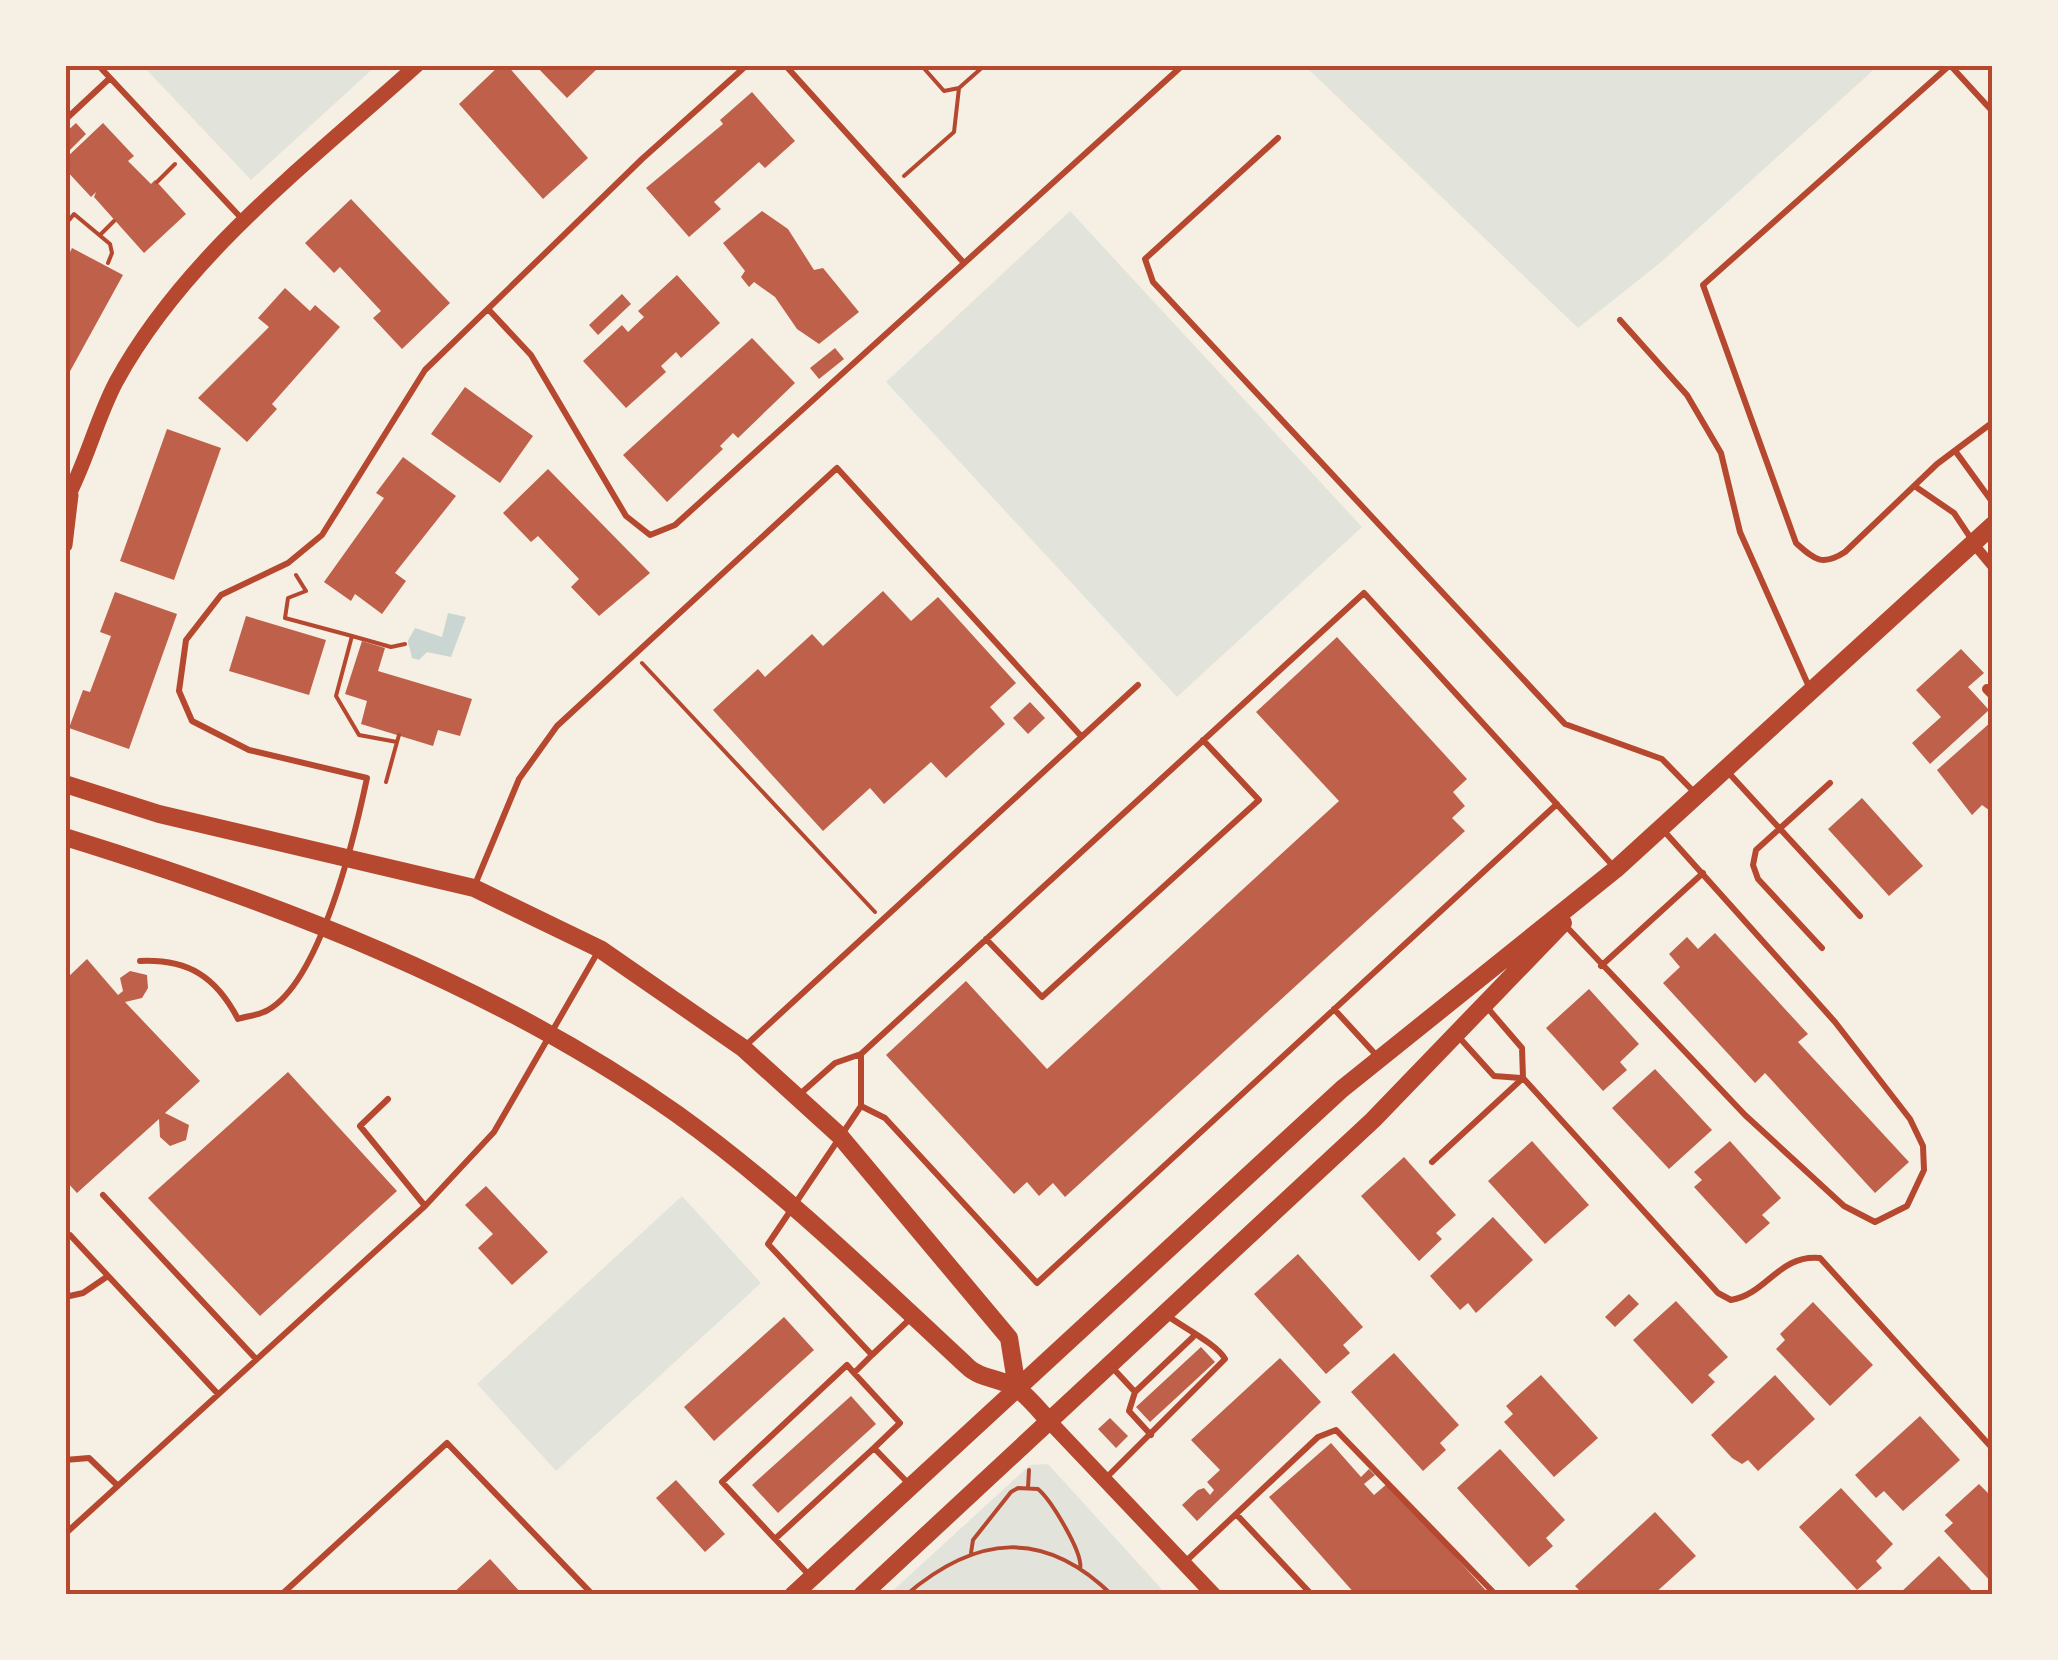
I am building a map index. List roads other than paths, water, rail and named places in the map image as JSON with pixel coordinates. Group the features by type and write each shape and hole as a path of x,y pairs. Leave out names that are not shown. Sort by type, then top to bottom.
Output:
{"main road":[{"path":"862,1595 1373,1120 1616,869 1993,525"},
{"path":"65,784 159,814 474,888 600,949 743,1048 839,1135 1009,1338 1017,1388"},
{"path":"65,838 201,880 413,965 552,1038 674,1113 793,1203 915,1314 972,1372 1017,1388 1048,1420"},
{"path":"794,1595 1379,1059 1616,869"}],"street":[{"path":"65,544 68,496 116,382 174,298 245,222 417,65"},
{"path":"1973,543 1993,567"},
{"path":"1048,1420 1214,1595"}],"lane":[{"path":"98,65 245,222"},
{"path":"140,961 164,960 190,968 222,989 238,1019 268,1010 300,980 350,859 367,778 249,750 192,722 179,691 186,640 221,595 288,562 322,534 425,370 642,159 747,65"},
{"path":"785,65 964,263"},
{"path":"489,310 531,354 626,516 650,535 675,525 1183,65"},
{"path":"1993,112 1950,65 1704,285 1796,543 1814,560 1830,562 1916,488 1937,464 1993,422"},
{"path":"65,120 110,78"},
{"path":"1278,138 1145,259 1154,282 1565,724 1662,759 1697,795"},
{"path":"1620,320 1687,394 1721,453 1740,532 1810,690"},
{"path":"1956,452 1993,502"},
{"path":"474,888 519,779 556,726 632,652 837,468 1082,736"},
{"path":"1916,488 1954,513 1973,543"},
{"path":"796,1096 835,1062 860,1054 1364,593 1616,869"},
{"path":"743,1048 1138,685"},
{"path":"986,939 1042,996 1259,800 1204,740"},
{"path":"1725,769 1860,916"},
{"path":"1822,948 1758,878 1753,865 1756,850 1830,783"},
{"path":"861,1106 885,1118 1037,1283 1556,804"},
{"path":"1563,924 1744,1115 1801,1162 1844,1206 1875,1222 1907,1206 1924,1170 1923,1146 1910,1119 1835,1022 1661,827"},
{"path":"1601,966 1702,872"},
{"path":"65,1534 424,1206 494,1132 552,1038 600,949"},
{"path":"1485,1005 1522,1048 1523,1078 1718,1293 1731,1300 1745,1298 1785,1264 1801,1256 1820,1258 1993,1450"},
{"path":"1334,1010 1379,1059"},
{"path":"1456,1034 1494,1076 1523,1078"},
{"path":"860,1054 861,1106 768,1244 872,1355"},
{"path":"1432,1162 1523,1078"},
{"path":"388,1099 360,1126 424,1206"},
{"path":"103,1195 256,1360"},
{"path":"65,1236 70,1235 218,1394"},
{"path":"65,1297 83,1293 108,1276"},
{"path":"854,1373 915,1314"},
{"path":"1106,1478 1226,1360 1210,1342 1193,1337 1164,1314"},
{"path":"1151,1435 1129,1411 1135,1392 1193,1337"},
{"path":"1109,1364 1135,1392"},
{"path":"775,1539 900,1423 846,1366 722,1482 775,1539 812,1578"},
{"path":"1184,1563 1318,1437 1336,1430 1496,1595"},
{"path":"280,1595 447,1443 593,1595"},
{"path":"874,1448 911,1486"},
{"path":"65,1460 89,1458 118,1486"},
{"path":"1237,1515 1312,1595"}]}
